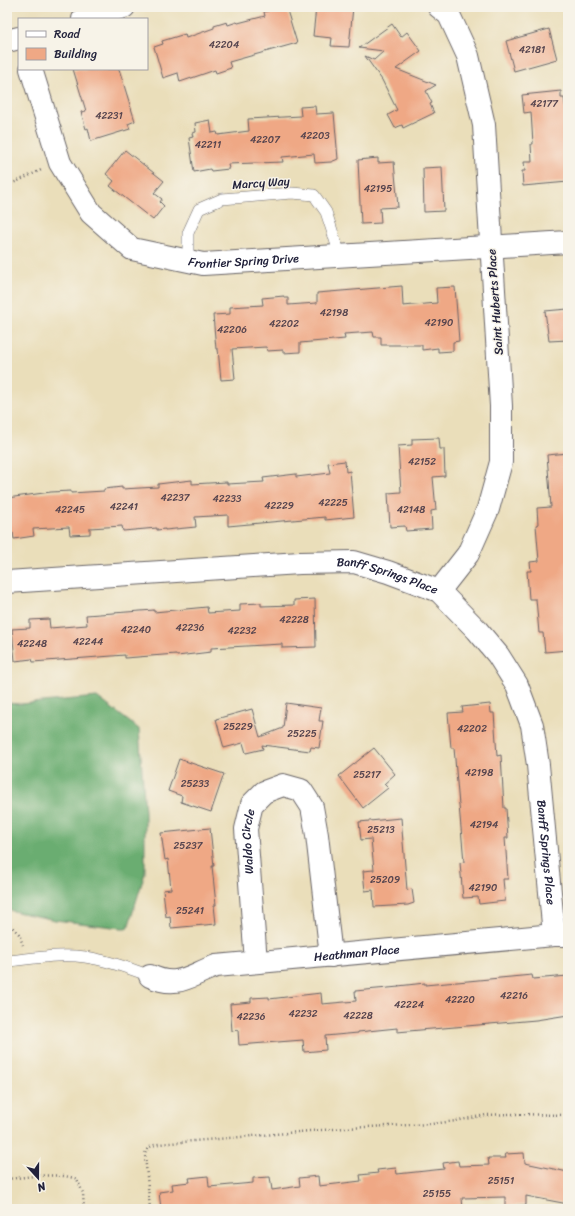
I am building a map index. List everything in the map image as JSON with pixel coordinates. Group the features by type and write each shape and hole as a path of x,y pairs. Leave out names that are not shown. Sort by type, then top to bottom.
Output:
{"street":[{"path":"86,18 124,7"},
{"name":"Saint Huberts Place","path":"439,591 468,554 488,510 501,462 501,406 484,125 468,56 449,15 440,7"},
{"path":"7,41 18,38"},
{"name":"Frontier Spring Drive","path":"31,70 60,164 91,213 132,250 203,264 568,242"},
{"name":"Banff Springs Place","path":"7,582 300,563 354,562 388,572 439,591 477,630 498,655 517,685 532,725 561,935"},
{"name":"Waldo Circle","path":"256,962 246,829 252,804 264,792 283,785 302,790 312,807 317,835 330,956"},
{"name":"Heathman Place","path":"150,976 166,982 177,982 216,966 561,935"}],"lane":[{"name":"Marcy Way","path":"188,261 188,233 199,209 222,199 292,193 314,195 326,212 340,255"},
{"path":"7,961 84,956 117,964 150,976"}],"path":[{"path":"7,185 45,169"},
{"path":"7,922 17,931 21,938 25,959"},
{"path":"150,1209 145,1155 147,1150 154,1145 345,1128 432,1124 486,1115 568,1115"},
{"path":"7,1178 70,1176 77,1179 83,1193 84,1209"}],"green space":[{"path":"97,697 139,729 145,812 145,873 128,928 55,920 12,911 7,908 7,703 20,704"}],"building":[{"path":"286,7 297,43 229,62 231,68 216,73 215,70 180,82 178,73 163,78 154,47 163,44 162,41 185,34 186,38 227,22 228,25 265,16 264,12"},
{"path":"316,7 353,7 349,47 331,46 332,38 313,36"},
{"path":"392,24 401,37 407,32 421,51 396,69 436,85 426,91 432,103 430,104 434,113 403,128 402,125 395,128 388,115 397,110 382,80 365,56 374,60 384,51 359,48"},
{"path":"549,29 557,59 514,71 506,41"},
{"path":"73,70 119,70 135,121 128,124 130,129 91,141 88,128 86,129 81,112 86,111"},
{"path":"561,91 561,98 564,98 566,110 568,110 568,182 523,186 522,171 525,171 524,162 532,162 531,144 533,144 531,112 524,113 522,95"},
{"path":"315,106 316,114 334,113 338,159 331,162 315,163 314,154 282,157 283,162 228,164 229,169 211,171 210,169 194,172 189,138 193,137 192,133 196,132 195,123 210,120 212,133 217,132 218,135 249,131 248,119 301,116 300,107"},
{"path":"125,150 164,181 154,193 162,199 160,202 164,206 153,220 110,186 114,181 106,174"},
{"path":"378,158 378,163 394,162 398,207 380,208 381,223 361,224 358,160"},
{"path":"442,167 444,211 424,212 423,168"},
{"path":"402,286 403,306 437,303 436,288 455,287 459,341 453,342 453,351 438,352 438,348 422,350 422,345 381,345 381,337 374,337 373,332 344,334 345,339 300,343 300,352 283,353 283,350 267,351 266,347 232,349 235,379 221,380 213,315 230,314 230,307 263,305 262,298 284,296 284,298 288,298 288,305 317,303 317,293"},
{"path":"568,309 568,340 549,341 545,311"},
{"path":"439,438 440,449 444,449 445,476 433,477 436,510 431,511 432,529 406,531 405,526 390,527 388,493 401,492 398,446 412,445 412,439"},
{"path":"568,453 568,650 545,652 543,633 539,633 536,599 529,599 527,571 531,571 530,562 539,561 536,525 538,524 537,508 551,507 547,455"},
{"path":"345,461 346,472 350,471 354,517 325,520 325,517 228,526 228,515 195,517 196,527 165,530 157,530 157,528 123,531 122,526 90,528 90,534 70,535 69,527 33,529 34,536 14,539 13,533 7,534 7,498 51,492 71,491 71,493 104,491 104,489 122,487 122,489 158,487 158,484 192,480 192,484 264,482 263,478 296,474 296,477 330,473 328,463"},
{"path":"315,599 316,647 282,648 282,644 211,648 211,652 177,656 176,654 125,658 125,655 33,662 32,659 15,661 12,629 30,628 30,620 49,619 50,628 87,625 86,615 154,610 154,612 207,607 208,613 240,611 240,604 261,603 261,606 294,605 294,600"},
{"path":"286,703 321,708 319,721 323,721 319,748 311,747 310,751 262,745 263,749 246,753 243,743 224,748 216,719 252,709 260,737 283,728"},
{"path":"490,704 491,713 494,713 497,756 501,755 504,808 506,808 508,838 505,838 508,879 503,879 505,901 479,904 478,897 463,898 460,863 464,862 454,748 451,748 448,713 463,712 462,707"},
{"path":"374,748 395,774 384,784 388,788 363,808 339,776"},
{"path":"179,759 224,774 211,812 181,802 182,796 168,791"},
{"path":"401,818 407,890 412,889 414,903 408,905 374,907 373,890 365,891 363,871 374,870 371,839 361,840 359,822"},
{"path":"210,828 214,866 212,866 216,905 214,905 216,924 171,928 170,916 166,917 163,890 171,889 168,859 165,860 161,833"},
{"path":"532,975 533,979 568,976 568,1015 536,1020 397,1032 397,1028 325,1036 326,1050 304,1052 303,1040 239,1045 238,1030 232,1031 230,1004 251,1002 251,998 269,997 269,999 321,993 322,1004 356,1001 355,991 425,983 425,985"},
{"path":"524,1153 525,1163 568,1172 568,1204 526,1196 526,1205 505,1206 505,1197 462,1198 463,1209 161,1209 159,1192 173,1190 172,1184 190,1182 189,1178 208,1176 209,1187 253,1183 253,1178 270,1177 272,1190 300,1186 299,1178 318,1176 319,1186 361,1181 360,1175 378,1173 377,1170 396,1168 397,1174 444,1169 443,1163 458,1161 459,1166 489,1165 488,1158 506,1158 505,1154"}]}
